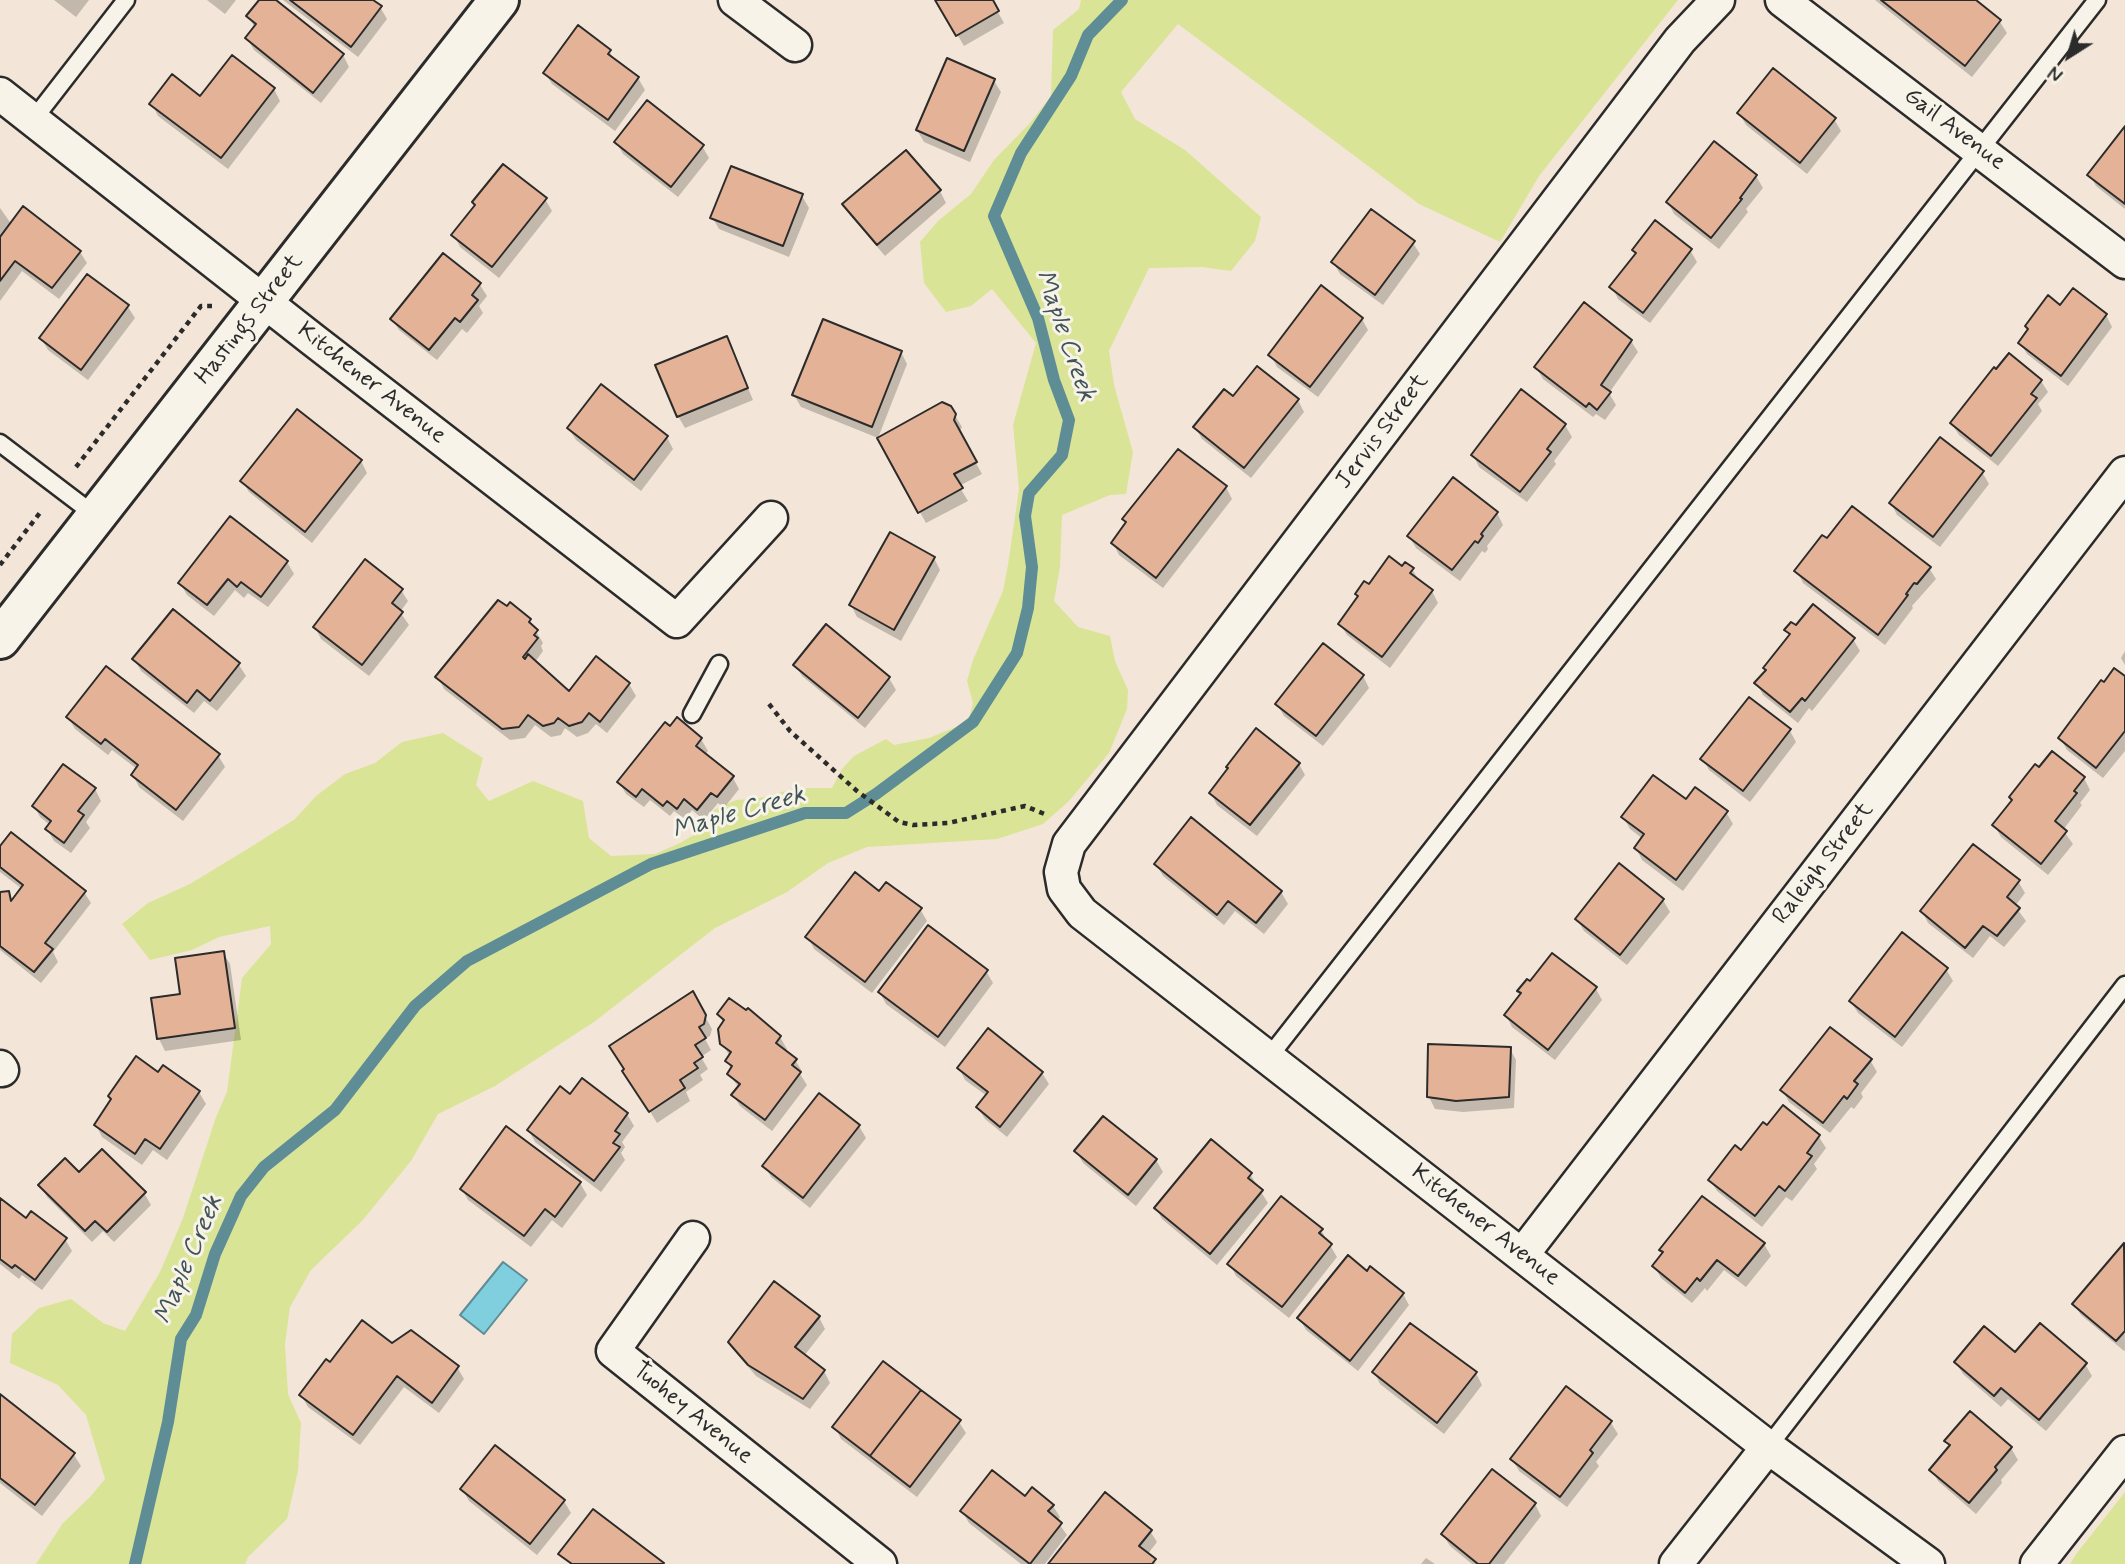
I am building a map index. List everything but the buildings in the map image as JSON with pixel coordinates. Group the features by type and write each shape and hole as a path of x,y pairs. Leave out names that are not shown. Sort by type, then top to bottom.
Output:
{"street":[{"name":"Hastings Street","path":"0,639 499,0"},
{"path":"735,0 795,45"},
{"name":"Jervis Street","path":"1061,872 1069,844 1680,40 1718,0"},
{"name":"Gail Avenue","path":"1782,0 2125,262"},
{"name":"Kitchener Avenue","path":"0,94 677,621 771,518"},
{"name":"Raleigh Street","path":"1522,1255 2125,472"},
{"name":"Kitchener Avenue","path":"1061,872 1064,888 1082,913 1768,1447 1928,1564"},
{"name":"Tuohey Avenue","path":"693,1238 613,1351 880,1564"},
{"path":"1676,1564 1768,1447"},
{"path":"2037,1564 2125,1452"}],"lane":[{"path":"33,120 126,0"},
{"path":"1269,1057 2097,0"},
{"path":"0,443 96,516"},
{"path":"692,714 719,664"},
{"path":"1768,1447 2125,985"}],"path":[{"path":"769,704 790,731 857,791 899,822 913,825 948,823 1025,806 1054,819"}],"green space":[{"path":"1081,0 1678,0 1539,176 1500,242 1419,204 1178,24 1121,92 1135,119 1185,150 1261,217 1255,241 1231,271 1202,267 1149,268 1109,351 1114,385 1133,452 1126,494 1110,495 1062,515 1060,567 1054,601 1078,627 1110,636 1115,661 1128,690 1127,709 1109,753 1069,801 1043,824 997,839 867,847 828,863 787,892 715,928 594,1022 495,1086 438,1114 411,1161 362,1221 311,1270 290,1307 285,1344 288,1394 301,1423 298,1471 287,1519 248,1557 245,1564 36,1564 63,1523 105,1479 86,1415 58,1385 10,1363 12,1334 39,1308 71,1299 103,1323 125,1331 160,1272 183,1218 216,1117 227,1092 242,978 271,944 270,926 219,937 192,950 150,960 122,924 148,903 190,884 295,819 316,796 345,774 375,763 402,742 443,733 483,758 476,785 489,801 533,781 583,801 589,838 611,856 655,854 680,843 699,832 714,810 736,800 759,798 797,788 832,788 842,769 854,756 886,739 894,745 929,738 968,722 973,703 967,681 973,660 1003,591 1008,565 1019,489 1013,425 1036,343 992,289 971,306 946,312 924,283 920,242 938,221 971,194 994,160 1030,123 1051,96 1053,30 1079,9"},
{"path":"2125,1492 2125,1564 2070,1564 2077,1553"}],"water":[{"path":"503,1262 527,1280 484,1334 460,1315"}],"waterway":[{"name":"Maple Creek","path":"135,1564 168,1422 181,1339 196,1315 215,1254 241,1196 264,1167 335,1110 415,1006 467,961 651,864 805,813 846,813 973,722 1017,653 1028,608 1032,567 1025,516 1029,493 1062,455 1069,420 1054,380 1038,318 994,216 1021,153 1071,76 1088,35 1122,0"}]}
